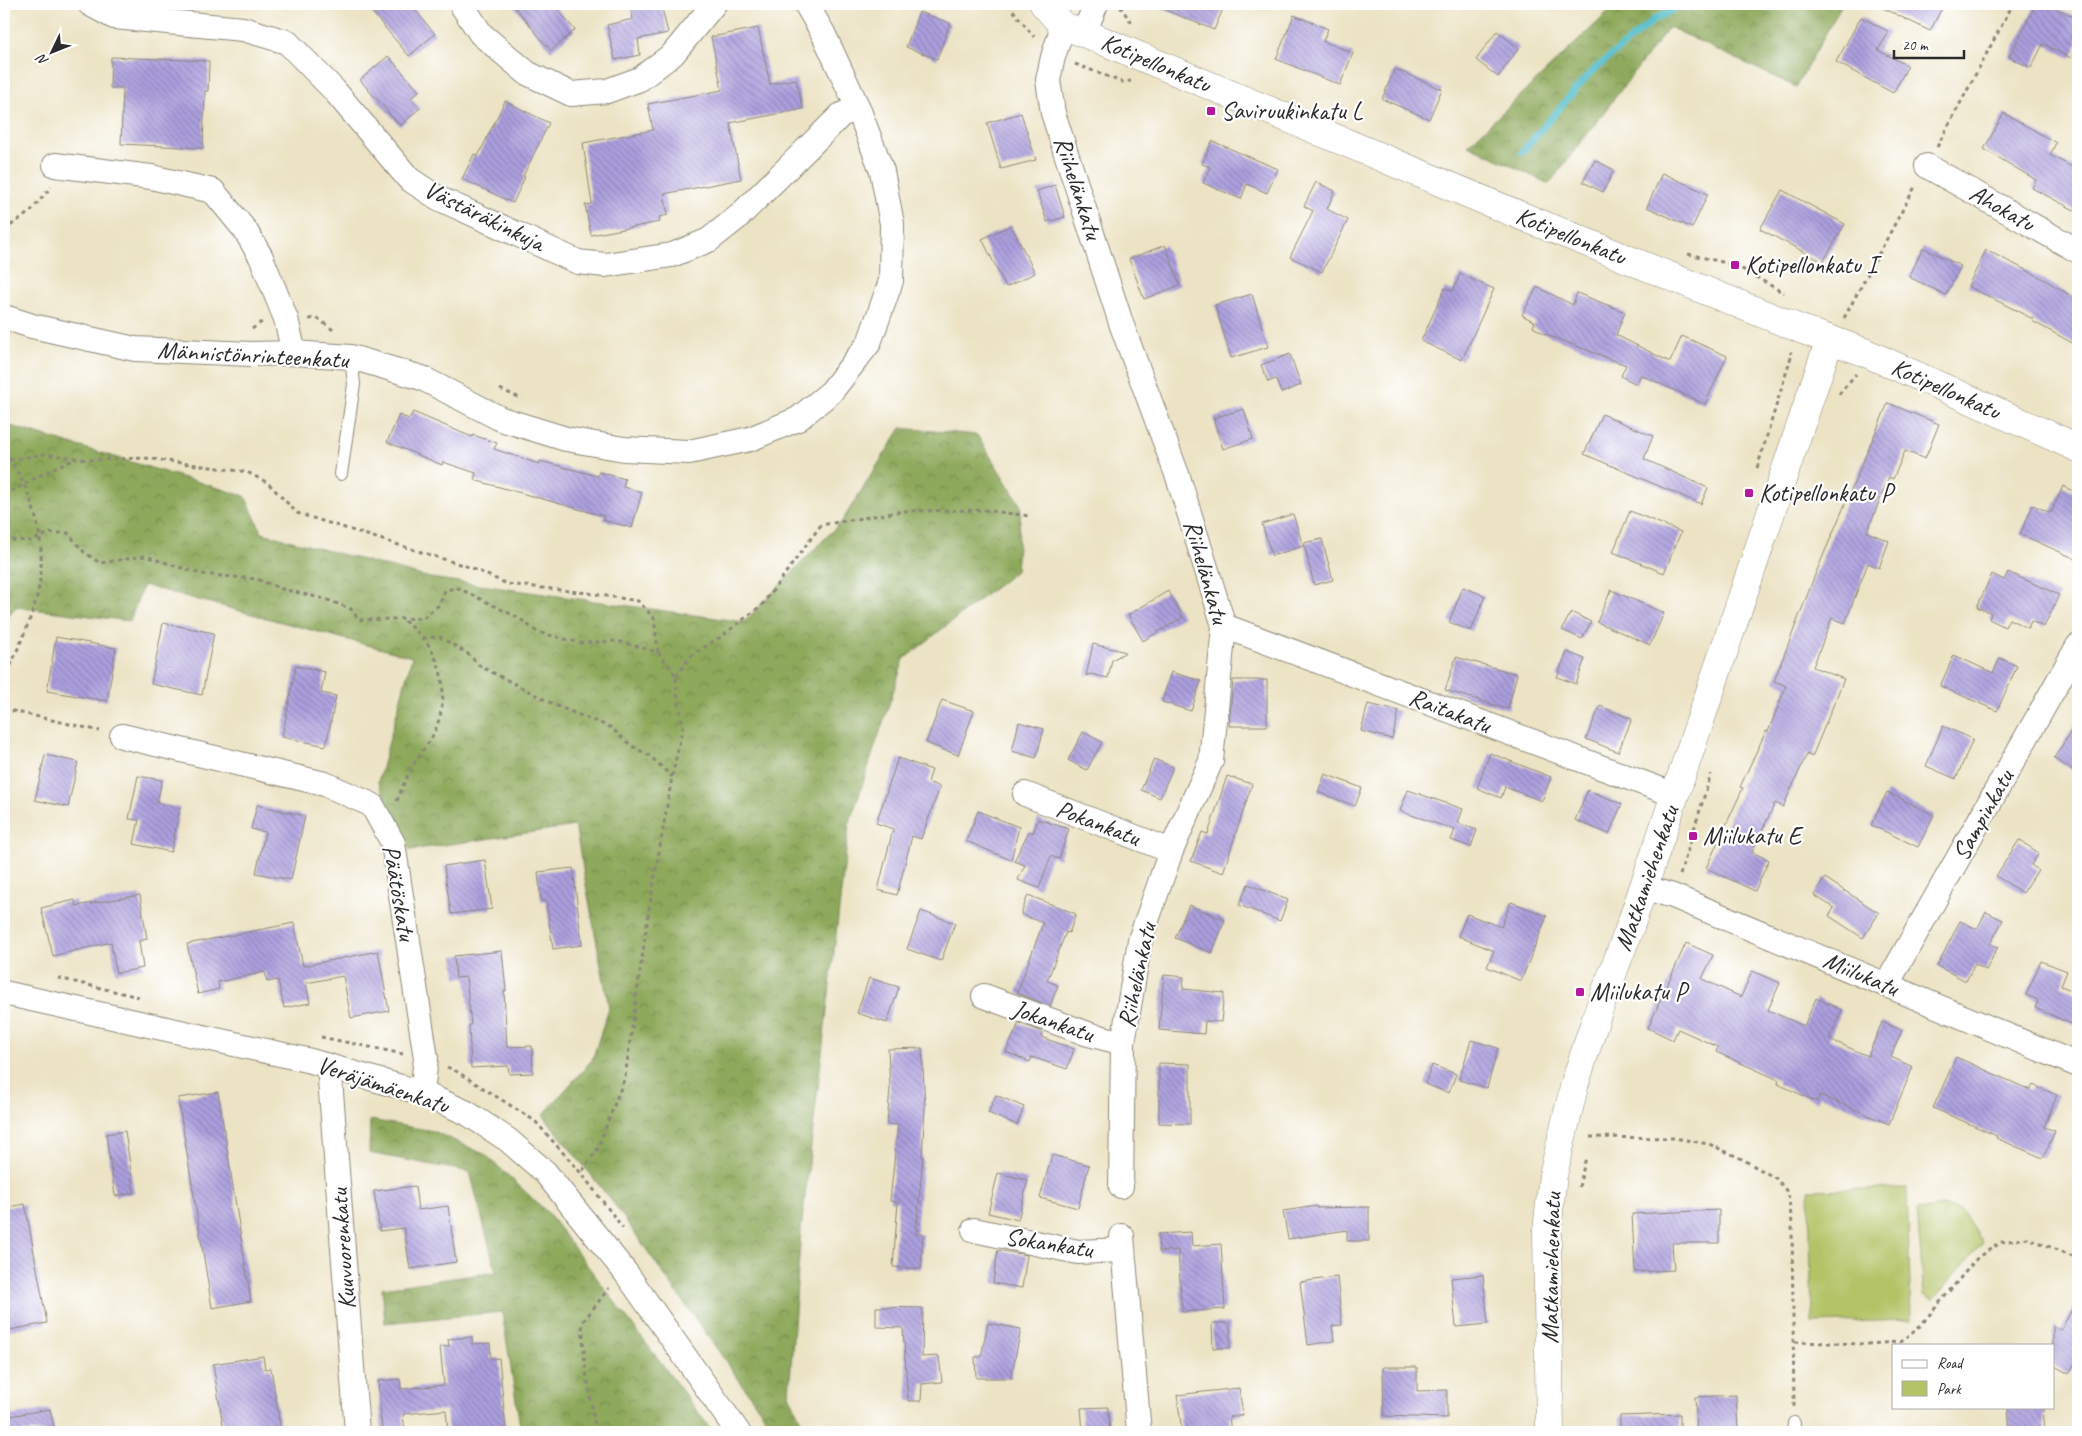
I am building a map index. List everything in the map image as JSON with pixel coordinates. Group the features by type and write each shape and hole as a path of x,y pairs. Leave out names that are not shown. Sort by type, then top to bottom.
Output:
{"street":[{"name":"Västäräkinkuja","path":"90,4 114,17 243,29 287,42 334,90 409,179 438,198 578,262 605,265 672,254 710,240 738,217 841,115 858,108"},
{"path":"461,4 481,34 527,73 571,94 607,91 640,79 673,54 714,4"},
{"name":"Männistönrinteenkatu","path":"4,317 32,326 135,349 252,354 294,353 348,346 422,378 501,419 566,440 624,449 689,452 750,439 798,419 831,392 870,343 891,280 892,224 882,171 858,108 806,4"},
{"path":"1044,4 1073,30"},
{"name":"Riihelänkatu","path":"1096,4 1053,57 1048,80 1053,113 1122,326 1178,476 1224,626 1212,761 1171,851 1140,940 1123,1043 1122,1186"},
{"name":"Kotipellonkatu","path":"1073,30 1545,226 1864,352 2078,448"},
{"path":"62,166 152,177 214,191 245,230 261,257 286,319 294,353"},
{"name":"Ahokatu","path":"1926,166 2078,250"},
{"name":"Matkamiehenkatu","path":"1550,1432 1547,1231 1553,1175 1575,1083 1830,339"},
{"name":"Raitakatu","path":"1224,626 1675,795"},
{"name":"Sampinkatu","path":"1887,984 2078,646"},
{"name":"Päätöskatu","path":"122,736 325,784 372,805 393,843 426,1058 422,1093"},
{"name":"Pokankatu","path":"1025,794 1171,851"},
{"name":"Miilukatu","path":"1643,887 1673,896 2078,1065"},
{"name":"Veräjämäenkatu","path":"4,993 329,1066 422,1093 467,1114 508,1140 545,1172 626,1273 738,1432"},
{"name":"Jokankatu","path":"984,996 1088,1034 1123,1043"},
{"name":"Kuuvuorenkatu","path":"329,1066 357,1432"},
{"name":"Sokankatu","path":"974,1230 1078,1252 1123,1243 1139,1432"}],"lane":[{"path":"341,474 354,384 348,346"}],"path":[{"path":"4,230 30,212 62,166"},
{"path":"248,333 265,320 317,318 336,332 348,346"},
{"path":"497,388 523,399"},
{"path":"4,451 24,484 36,514 42,563 36,600 4,682"},
{"path":"10,460 45,454 89,460 145,458 247,472 268,483 297,513 472,568 507,584 638,601 654,618 658,652 676,676 677,694 683,726 672,777 648,916 625,1077 597,1150 581,1173"},
{"path":"4,495 56,467 79,458"},
{"path":"676,676 692,655 722,636 762,605 821,525 904,511 984,510 1029,516"},
{"path":"4,542 13,540 31,542 50,534 68,533 84,552 100,563 146,556 202,574 257,579 282,589 325,598 351,609 359,620 423,618 439,605 446,590 458,588 519,618 537,632 581,643 617,641 658,652"},
{"path":"393,843 392,817 403,784 432,736 444,702 440,668 430,646 411,626 401,619"},
{"path":"423,638 440,637 468,654 480,666 559,707 610,727 632,746 650,756 672,777"},
{"path":"4,709 122,736"},
{"path":"49,977 142,997"},
{"path":"320,1037 426,1058 456,1071 535,1121 581,1173 624,1230"},
{"path":"1590,1137 1674,1138 1708,1144 1740,1158 1777,1179 1788,1193 1792,1224 1795,1342 1794,1428"},
{"path":"1795,1342 1867,1344 1900,1342 1920,1326 1978,1257 2002,1242 2028,1238 2078,1258"},
{"path":"596,1432 585,1365 582,1323 610,1286 626,1273"}],"green space":[{"path":"1617,4 1842,4 1796,87 1669,27 1549,184 1468,145"},
{"path":"4,424 245,496 262,533 430,578 744,622 842,521 901,428 977,435 1021,506 1016,571 904,659 849,825 801,1230 789,1394 806,1432 776,1432 614,1204 543,1115 592,1060 609,1008 575,826 410,850 378,782 412,657 143,585 130,621 16,607 4,620"},
{"path":"370,1120 433,1131 486,1155 547,1212 713,1432 521,1432 502,1312 385,1323 382,1288 496,1272 470,1172 369,1153"},
{"path":"1907,1188 1911,1320 1812,1323 1809,1190"},
{"path":"1942,1206 1961,1210 1983,1242 1933,1300 1924,1295 1917,1210"}],"building":[{"path":"365,4 410,4 435,34 409,56"},
{"path":"512,4 553,4 575,30 551,51"},
{"path":"630,4 661,4 668,33 638,39 640,55 615,60 607,25 633,19"},
{"path":"1151,4 1225,4 1214,30"},
{"path":"1875,4 1944,4 1930,31"},
{"path":"2036,4 2048,4 2078,19 2078,43 2071,58 2043,44 2031,68 2009,57"},
{"path":"919,12 950,23 937,59 906,47"},
{"path":"1294,15 1328,29 1323,41 1353,53 1340,85 1276,59"},
{"path":"1861,17 1889,32 1878,50 1908,66 1893,93 1836,62"},
{"path":"758,28 770,84 796,79 803,109 730,123 741,179 664,194 668,215 659,217 660,222 591,235 585,205 592,204 583,143 653,130 648,104 722,90 711,37"},
{"path":"1497,31 1519,48 1498,77 1476,60"},
{"path":"388,56 419,91 411,98 420,108 400,126 360,80"},
{"path":"111,57 209,61 208,91 205,91 203,148 121,144 123,88 110,88"},
{"path":"1395,69 1442,89 1429,119 1382,99"},
{"path":"505,101 549,123 523,176 525,177 513,203 462,179 474,154 478,156"},
{"path":"1021,113 1036,160 1001,169 987,123"},
{"path":"2004,113 2056,143 2050,155 2078,170 2078,212 2032,188 2036,180 1984,149"},
{"path":"1212,141 1278,169 1267,193 1247,184 1241,199 1203,183 1210,167 1202,164"},
{"path":"1595,160 1614,170 1603,192 1583,182"},
{"path":"1662,173 1708,194 1692,228 1647,207"},
{"path":"1316,182 1335,191 1327,209 1348,220 1322,272 1290,257 1313,211 1304,206"},
{"path":"1055,185 1065,217 1047,222 1037,191"},
{"path":"1782,190 1845,224 1823,262 1760,229"},
{"path":"1011,225 1035,273 1006,287 982,239"},
{"path":"1165,245 1180,285 1144,299 1129,259"},
{"path":"1923,248 1961,266 1946,295 1909,277"},
{"path":"1986,250 2040,277 2078,300 2078,346 2032,321 2033,319 1968,286"},
{"path":"1460,274 1494,289 1462,360 1421,341 1445,288 1453,291"},
{"path":"1537,287 1573,305 1577,293 1625,312 1616,335 1670,362 1682,336 1727,356 1705,404 1641,375 1636,384 1621,376 1626,365 1545,334 1533,327 1535,322 1522,315"},
{"path":"1252,294 1268,347 1231,358 1215,305"},
{"path":"1290,354 1301,385 1281,393 1276,379 1268,382 1261,365"},
{"path":"1888,403 1939,424 1925,459 1905,451 1893,479 1889,477 1867,532 1889,541 1879,568 1868,563 1845,623 1832,618 1813,667 1844,679 1812,757 1807,754 1783,807 1775,803 1752,852 1769,860 1755,891 1706,868 1743,788 1740,787 1766,731 1768,732 1786,686 1774,681 1815,575"},
{"path":"1244,409 1253,439 1223,449 1213,418"},
{"path":"413,412 472,437 473,435 497,443 494,449 539,464 540,461 598,476 599,472 625,479 623,487 642,492 632,528 603,520 604,516 474,480 476,473 443,462 442,465 387,442 399,415 409,419"},
{"path":"1602,414 1653,436 1644,459 1708,488 1701,504 1584,454"},
{"path":"2063,486 2078,493 2078,560 2020,534 2033,505 2051,513"},
{"path":"1630,511 1681,532 1664,573 1613,552"},
{"path":"1293,514 1303,546 1272,556 1262,524"},
{"path":"1322,539 1333,580 1314,585 1304,543"},
{"path":"2008,572 2059,595 2044,627 2031,621 2028,628 2009,619 2005,627 1989,619 1991,613 1977,607 1992,574 2004,580"},
{"path":"1463,587 1485,596 1471,631 1449,622"},
{"path":"1611,590 1664,613 1650,645 1597,622"},
{"path":"1168,591 1183,617 1143,641 1128,615"},
{"path":"1571,612 1591,622 1582,639 1562,630"},
{"path":"163,623 214,633 202,695 151,684"},
{"path":"56,637 116,648 107,701 47,691"},
{"path":"1093,644 1126,652 1112,660 1108,678 1090,674 1086,676"},
{"path":"1567,652 1585,659 1576,684 1557,677"},
{"path":"1954,655 1993,673 2000,658 2017,666 1997,711 1940,686"},
{"path":"1456,657 1517,674 1508,709 1445,690"},
{"path":"296,666 325,672 321,693 336,696 326,746 282,737"},
{"path":"1171,672 1201,681 1191,711 1162,702"},
{"path":"1233,680 1267,680 1267,726 1229,726"},
{"path":"942,700 974,711 958,755 926,743"},
{"path":"1368,704 1399,711 1392,739 1361,731"},
{"path":"1600,706 1632,719 1618,752 1586,739"},
{"path":"2078,720 2078,774 2054,758"},
{"path":"1019,722 1044,729 1036,758 1012,751"},
{"path":"1943,726 1973,739 1956,779 1926,766"},
{"path":"1083,732 1102,742 1087,770 1068,760"},
{"path":"1490,753 1551,777 1542,801 1505,787 1501,798 1477,788"},
{"path":"45,755 78,762 68,807 35,800"},
{"path":"898,758 932,770 928,782 940,787 921,839 912,836 897,895 878,890 893,829 876,823"},
{"path":"1154,759 1173,767 1160,798 1141,790"},
{"path":"1325,774 1362,788 1355,806 1318,792"},
{"path":"138,776 162,780 157,803 180,808 171,852 134,844 139,820 129,819"},
{"path":"1227,776 1252,784 1223,873 1191,861 1202,832 1208,834"},
{"path":"1408,790 1463,809 1458,823 1477,830 1471,847 1451,840 1455,830 1400,811"},
{"path":"1588,790 1622,804 1609,834 1575,820"},
{"path":"1887,792 1934,815 1918,847 1871,825"},
{"path":"257,805 305,816 291,880 256,873 265,832 251,829"},
{"path":"978,811 1019,827 1011,860 966,841"},
{"path":"1038,819 1069,829 1059,859 1051,856 1039,888 1018,880 1025,865 1014,861 1029,831 1033,833"},
{"path":"2019,840 2039,853 2031,865 2038,870 2023,893 1996,876"},
{"path":"485,860 492,909 451,914 444,866"},
{"path":"573,868 582,945 553,949 546,901 541,901 538,872"},
{"path":"1825,878 1879,913 1863,938 1829,916 1834,908 1814,895"},
{"path":"1248,884 1288,900 1280,921 1239,905"},
{"path":"140,895 147,939 139,941 143,968 116,973 111,942 53,956 41,908 75,900 76,906"},
{"path":"1028,895 1076,914 1069,933 1066,932 1047,981 1058,985 1050,1006 1017,993 1043,923 1021,914"},
{"path":"1511,902 1547,916 1521,981 1487,967 1494,951 1458,936 1467,914 1501,927"},
{"path":"1189,905 1225,920 1212,953 1175,938"},
{"path":"921,911 955,923 941,961 907,949"},
{"path":"1986,912 2003,920 1990,944 1998,947 1986,970 1975,964 1966,981 1937,966 1960,921 1977,929"},
{"path":"294,923 303,966 378,951 389,1011 351,1018 343,976 306,983 310,1003 284,1008 278,980 267,982 265,972 218,982 219,989 198,994 187,944"},
{"path":"1686,943 1713,955 1702,979 1741,997 1752,971 1780,983 1768,1010 1804,1026 1816,998 1842,1010 1829,1039 1868,1056 1882,1022 1902,1030 1891,1057 1913,1067 1889,1124 1820,1095 1817,1102 1778,1084 1779,1080 1716,1052 1718,1047 1678,1029 1673,1040 1648,1028"},
{"path":"502,951 506,991 504,991 507,1047 532,1046 533,1073 509,1074 508,1066 471,1068 469,1025 471,1025 466,977 456,978 454,956"},
{"path":"2041,961 2067,971 2061,986 2078,993 2078,1015 2074,1025 2035,1008 2038,1000 2026,995"},
{"path":"1164,975 1184,977 1183,989 1224,993 1221,1022 1205,1021 1204,1034 1159,1030"},
{"path":"869,978 899,987 887,1023 857,1013"},
{"path":"1019,1023 1041,1031 1041,1037 1074,1049 1067,1069 1032,1057 1030,1062 1006,1052"},
{"path":"1471,1040 1498,1048 1487,1088 1459,1080"},
{"path":"922,1048 925,1108 916,1234 923,1234 921,1269 893,1267 898,1202 890,1201 898,1125 887,1124 890,1088 888,1049"},
{"path":"1956,1057 2030,1090 2033,1085 2057,1095 2044,1127 2055,1131 2043,1158 1933,1108"},
{"path":"1159,1063 1190,1064 1190,1124 1159,1123"},
{"path":"1432,1065 1456,1074 1449,1093 1425,1084"},
{"path":"218,1092 251,1301 212,1308 178,1098"},
{"path":"996,1095 1024,1107 1017,1125 988,1113"},
{"path":"125,1131 134,1193 115,1196 106,1134"},
{"path":"1052,1155 1089,1165 1078,1208 1040,1198"},
{"path":"998,1173 1028,1180 1018,1220 988,1213"},
{"path":"415,1186 418,1210 448,1206 456,1262 410,1269 404,1228 380,1231 374,1191"},
{"path":"25,1204 47,1323 4,1331 4,1208"},
{"path":"1317,1206 1317,1208 1369,1207 1369,1241 1347,1241 1347,1230 1288,1239 1283,1211"},
{"path":"1719,1210 1719,1243 1672,1243 1674,1270 1635,1272 1632,1214"},
{"path":"1191,1232 1192,1246 1221,1244 1225,1309 1182,1312 1178,1250 1159,1252 1158,1234"},
{"path":"998,1250 1027,1255 1022,1288 993,1283"},
{"path":"1483,1275 1488,1324 1456,1327 1451,1278"},
{"path":"1337,1277 1342,1325 1332,1326 1334,1341 1308,1345 1300,1282"},
{"path":"2078,1298 2078,1358 2069,1374 2054,1366 2053,1326 2061,1330"},
{"path":"876,1307 923,1308 922,1357 939,1356 942,1382 922,1384 921,1401 908,1401 903,1328 876,1327"},
{"path":"988,1323 1021,1329 1011,1378 976,1378 975,1357 981,1357"},
{"path":"1212,1323 1230,1323 1230,1348 1213,1348"},
{"path":"472,1337 472,1344 490,1343 491,1359 499,1358 506,1430 497,1430 497,1432 448,1432 446,1410 403,1414 405,1432 382,1432 378,1381 400,1379 401,1389 444,1385 440,1347 449,1346 448,1339"},
{"path":"263,1356 265,1369 271,1368 281,1432 224,1432 213,1364"},
{"path":"1383,1367 1417,1367 1417,1391 1447,1390 1447,1418 1384,1416"},
{"path":"1239,1388 1243,1415 1229,1417 1231,1432 1182,1432 1177,1395"},
{"path":"1736,1395 1738,1430 1697,1431 1695,1397"},
{"path":"1108,1407 1110,1432 1083,1432 1081,1408"},
{"path":"2008,1408 2043,1408 2045,1432 2010,1432"},
{"path":"50,1409 55,1432 4,1432 4,1417"},
{"path":"1680,1414 1680,1432 1620,1432 1620,1416"}],"waterway":[{"path":"1522,152 1589,74 1655,19 1685,4"}],"place":[{"name":"Saviruukinkatu L","path":"1211,111"},
{"name":"Kotipellonkatu I","path":"1735,265"},
{"name":"Kotipellonkatu P","path":"1749,493"},
{"name":"Miilukatu E","path":"1693,836"},
{"name":"Miilukatu P","path":"1580,992"}]}
